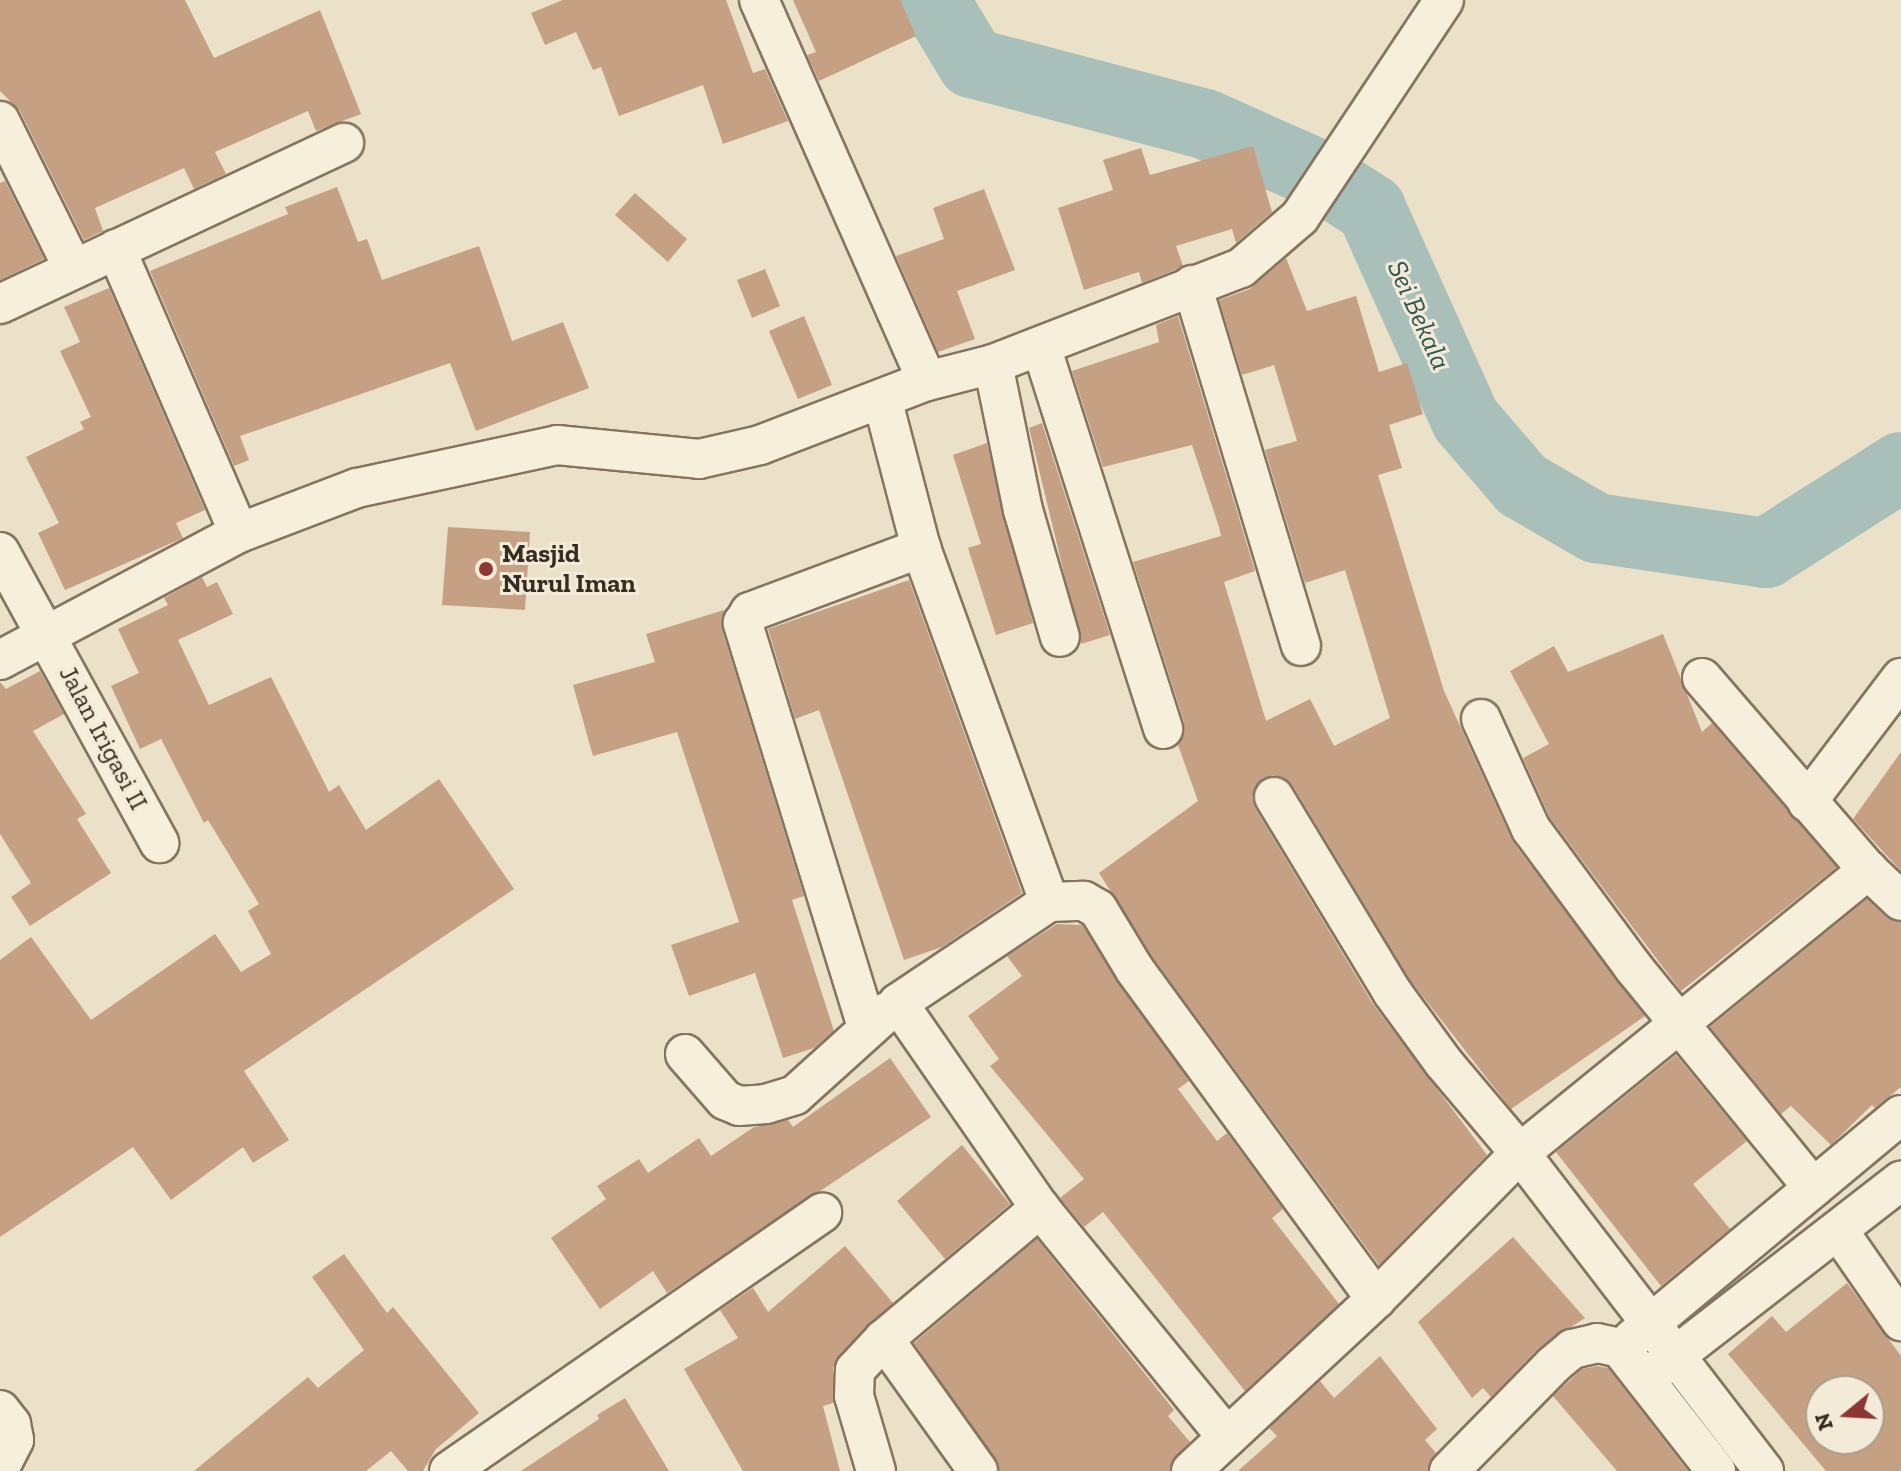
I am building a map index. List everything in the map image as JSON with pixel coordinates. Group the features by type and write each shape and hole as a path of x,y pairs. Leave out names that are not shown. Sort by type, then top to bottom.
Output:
{"street":[{"path":"759,0 927,381"},
{"path":"0,660 239,533 357,488 557,445 699,459 760,445 883,402 927,381 993,364 1241,268 1300,217 1444,0"},
{"path":"0,121 72,266"},
{"path":"0,304 72,266 116,249 344,143"},
{"path":"116,249 239,533"},
{"path":"1192,285 1301,646"},
{"path":"1041,346 1163,729"},
{"path":"993,364 1023,510 1060,637"},
{"path":"883,402 921,548 1049,902"},
{"path":"867,1027 743,623 750,612 921,548"},
{"name":"Jalan Irigasi II","path":"0,552 159,843"},
{"path":"1702,678 1807,802 1868,870 1901,901"},
{"path":"1807,802 1901,678"},
{"path":"1481,719 1531,829 1633,967 1682,1023 1813,1188"},
{"path":"1274,797 1392,992 1443,1062 1520,1153 1650,1323 1660,1367 1716,1471"},
{"path":"1191,1471 1376,1299 1520,1153 1868,870"},
{"path":"685,1054 725,1100 739,1106 766,1104 795,1095 867,1027 898,1003 1049,902 1084,901 1098,909 1135,970 1376,1299"},
{"path":"898,1003 1040,1208 1227,1437"},
{"path":"1620,1348 1901,1115"},
{"path":"1660,1367 1901,1181"},
{"path":"876,1471 853,1383 855,1370 884,1339 1040,1208"},
{"path":"449,1471 822,1213"},
{"path":"1838,1230 1901,1321"},
{"path":"884,1339 978,1471"},
{"path":"1449,1471 1572,1349 1597,1343 1620,1348 1660,1367 1764,1471"},
{"path":"0,1410 11,1424 14,1440 0,1468"}],"building":[{"path":"0,0 185,0 214,58 320,10 361,114 316,131 308,111 215,152 226,174 194,189 184,168 95,208 103,231 84,240 20,111 0,91"},
{"path":"563,0 726,0 753,73 765,69 788,121 723,144 703,85 619,116 601,67 593,70 576,32 545,45 531,13"},
{"path":"793,0 900,0 916,36 819,81 807,55 816,52"},
{"path":"1253,146 1272,212 1236,243 1232,229 1176,246 1183,266 1177,269 1142,283 1139,272 1084,290 1058,208 1113,190 1103,160 1141,148 1150,175"},
{"path":"5,181 44,259 0,280 0,183"},
{"path":"337,187 358,242 367,239 382,280 479,246 512,341 563,322 589,388 476,431 450,363 240,436 249,460 234,466 150,271 288,214 285,207"},
{"path":"984,189 1015,270 957,291 975,339 938,352 896,256 944,239 933,208"},
{"path":"635,193 687,239 668,262 615,215"},
{"path":"1286,258 1307,311 1356,296 1379,372 1407,363 1423,414 1389,425 1402,468 1378,475 1444,691 1513,842 1645,1016 1511,1109 1410,980 1293,786 1274,775 1262,779 1252,797 1255,808 1373,1004 1487,1155 1379,1265 1153,958 1099,873 1198,801 1178,745 1184,722 1133,562 1221,536 1219,527 1192,445 1103,467 1072,371 1159,342 1156,325 1178,316 1255,571 1224,582 1266,721 1310,699 1334,746 1390,718 1345,570 1305,583 1265,450 1297,441 1274,365 1242,375 1219,300 1250,289"},
{"path":"765,269 780,306 752,318 737,280"},
{"path":"109,288 205,510 176,523 183,538 65,590 38,533 59,523 26,457 84,429 80,422 91,417 60,351 80,342 64,307"},
{"path":"804,316 832,385 798,399 769,331"},
{"path":"1042,423 1110,635 1081,644 1029,428"},
{"path":"987,443 1033,623 996,635 968,548 981,544 953,455"},
{"name":"Masjid Nurul Iman","path":"448,527 530,532 525,610 442,605"},
{"path":"202,577 207,587 217,582 233,614 178,640 209,705 271,677 329,792 339,785 366,830 439,779 514,889 244,1071 289,1140 253,1163 243,1147 171,1200 133,1147 0,1237 0,960 31,937 91,1020 215,934 241,972 271,954 248,911 259,904 208,820 204,823 161,739 140,749 111,686 139,673 118,629 168,605 164,598"},
{"path":"909,580 1022,893 942,947 904,960 819,710 795,719 768,629"},
{"path":"724,610 722,629 804,896 792,900 834,1031 814,1048 783,1058 755,973 689,996 671,945 739,922 677,732 593,756 573,685 655,662 646,634"},
{"path":"1663,634 1702,732 1712,723 1837,867 1681,991 1550,818 1523,758 1549,744 1510,671 1554,646 1568,672"},
{"path":"40,671 64,714 33,731 86,814 77,819 111,873 30,926 11,897 31,883 0,834 0,682 6,689"},
{"path":"1901,752 1901,871 1853,819"},
{"path":"1867,899 1887,918 1901,922 1901,1087 1875,1108 1872,1105 1831,1145 1791,1106 1781,1114 1710,1027"},
{"path":"1057,924 1082,925 1189,1081 1178,1089 1217,1141 1227,1133 1283,1209 1272,1218 1339,1304 1245,1391 1103,1212 1084,1227 1060,1198 1084,1179 990,1066 999,1059 968,1016 1022,976 1007,956"},
{"path":"1676,1055 1747,1141 1693,1184 1730,1229 1661,1286 1556,1152"},
{"path":"890,1058 931,1117 667,1293 653,1271 600,1309 551,1238 606,1199 597,1186 639,1159 648,1173 699,1138 711,1156 754,1127 788,1120 793,1127"},
{"path":"962,1145 1010,1204 945,1259 897,1201"},
{"path":"1513,1237 1585,1318 1539,1348 1491,1397 1483,1388 1472,1398 1418,1322"},
{"path":"1037,1239 1174,1410 1168,1416 1190,1442 1176,1456 1170,1471 1000,1471 914,1343"},
{"path":"845,1246 893,1303 839,1355 833,1368 833,1403 823,1406 840,1471 743,1471 684,1369 738,1338 720,1310 753,1288 768,1312"},
{"path":"344,1254 387,1313 393,1307 479,1413 436,1449 423,1471 408,1471 391,1451 366,1471 194,1471 308,1377 318,1388 364,1350 312,1277"},
{"path":"1847,1283 1901,1356 1901,1471 1826,1471 1813,1455 1885,1455 1885,1375 1805,1375 1805,1446 1728,1354 1772,1316 1786,1332"},
{"path":"1380,1356 1437,1429 1425,1440 1436,1453 1428,1471 1238,1471 1277,1436 1269,1428 1320,1381 1334,1398"},
{"path":"1597,1366 1608,1368 1688,1471 1617,1471 1553,1396 1582,1369"},
{"path":"625,1398 669,1471 521,1471 599,1419 597,1415"}],"waterway":[{"name":"Sei Bekala","path":"934,0 972,63 1205,124 1315,173 1371,209 1466,420 1522,485 1596,528 1766,553 1901,467"}],"place":[{"name":"Masjid Nurul Iman","path":"486,569"}]}
